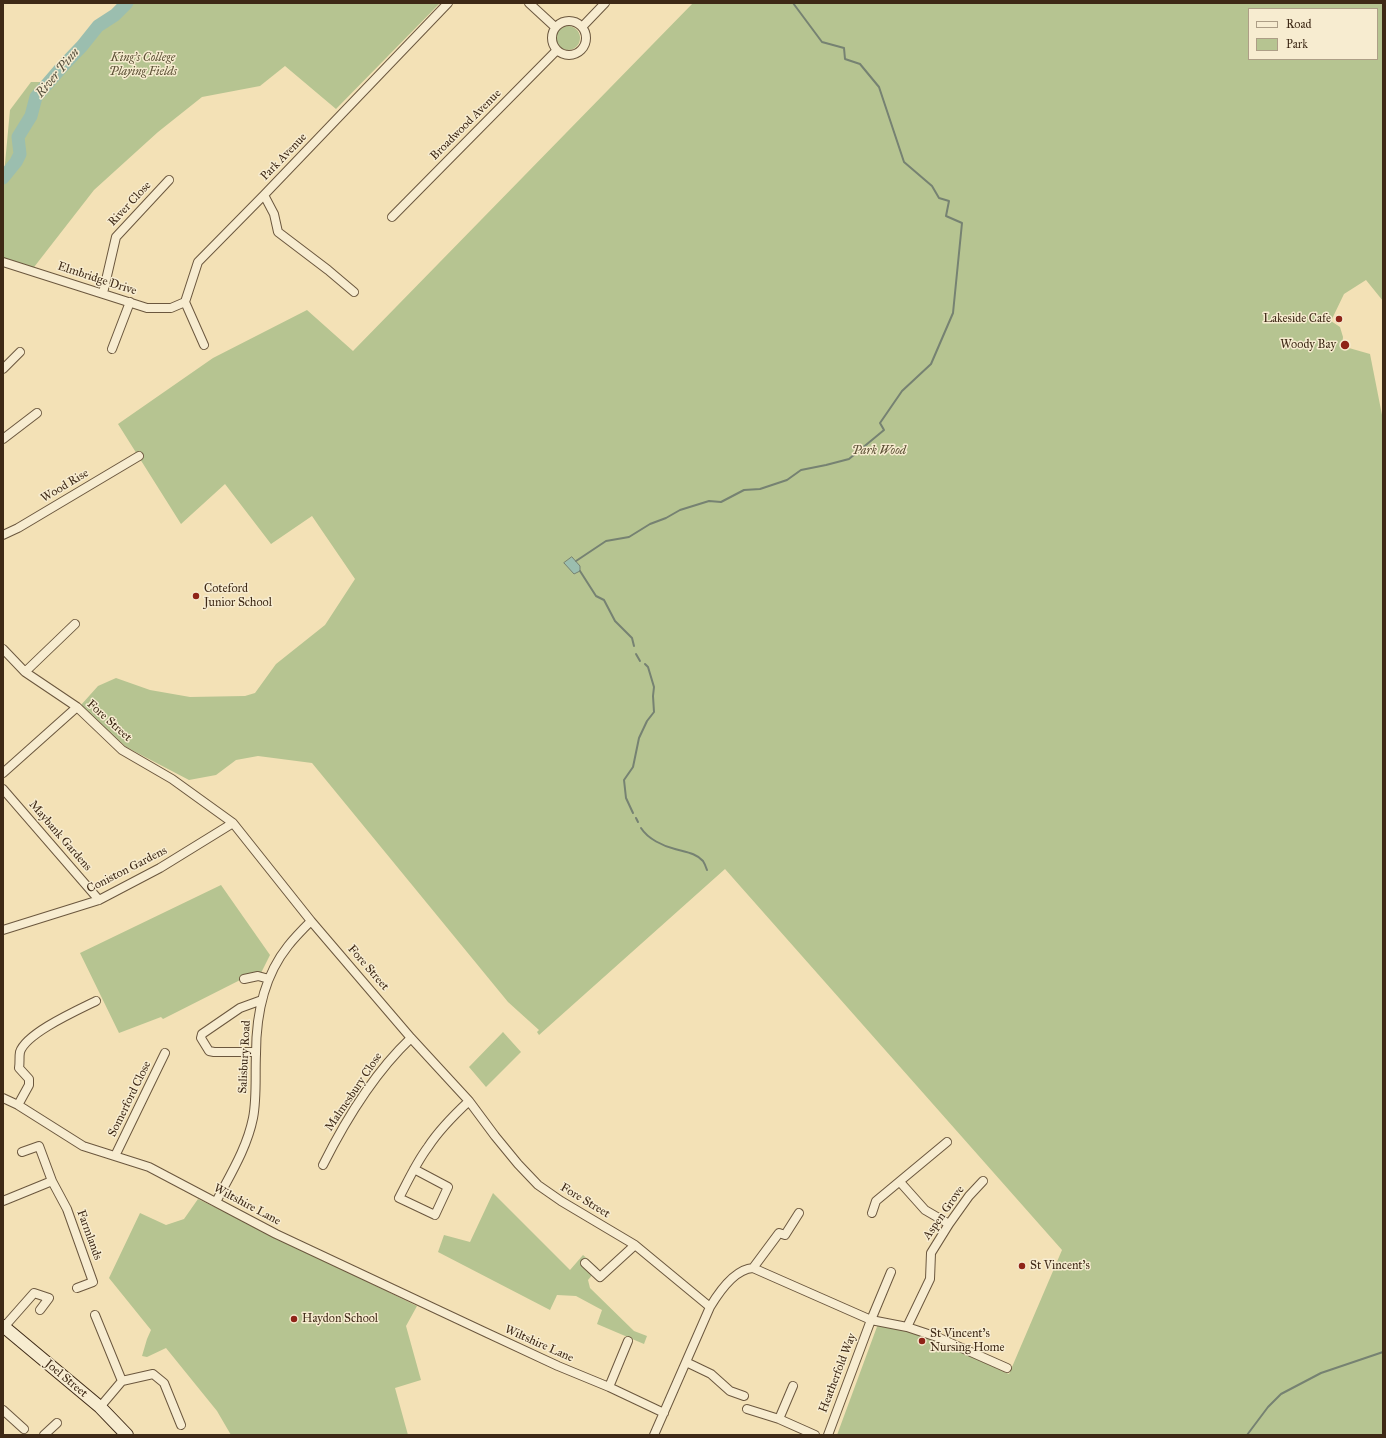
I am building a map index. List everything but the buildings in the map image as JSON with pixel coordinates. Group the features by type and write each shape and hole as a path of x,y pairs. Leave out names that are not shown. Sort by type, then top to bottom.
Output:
{"main road":[{"name":"Joel Street","path":"4,1327 100,1407 127,1435"}],"street":[{"name":"Park Avenue","path":"185,302 198,262 448,3"},
{"path":"529,3 555,27"},
{"path":"582,27 605,3"},
{"path":"566,21 572,21 582,27 585,32 586,40 584,45 575,54 564,54 557,50 553,45 552,38 555,27 566,21"},
{"name":"Broadwood Avenue","path":"392,217 557,50"},
{"name":"River Close","path":"103,293 116,237 169,180"},
{"path":"264,195 274,214 278,232 354,292"},
{"name":"Elmbridge Drive","path":"3,262 147,308 171,308 185,302"},
{"path":"112,349 130,302"},
{"path":"185,302 204,345"},
{"path":"3,369 20,352"},
{"path":"3,439 37,413"},
{"name":"Wood Rise","path":"3,535 18,528 139,456"},
{"path":"25,672 75,624"},
{"name":"Fore Street","path":"3,649 25,672 77,707 122,750 172,780 232,824 311,921 411,1038 469,1101 495,1136 538,1185 635,1245 710,1307"},
{"path":"3,773 77,707"},
{"name":"Maybank Gardens","path":"3,789 100,900"},
{"name":"Coniston Gardens","path":"3,930 100,900 160,868 232,824"},
{"name":"Salisbury Road","path":"216,1202 239,1159 253,1118 259,1014 268,979 287,947 311,921"},
{"path":"244,979 258,976 268,979"},
{"path":"256,1052 208,1051 201,1038 202,1034 240,1008 262,1000"},
{"path":"18,1105 29,1085 29,1079 19,1068 20,1052 30,1039 56,1021 96,1001"},
{"name":"Malmesbury Close","path":"323,1165 350,1115 394,1054 411,1038"},
{"name":"Somerford Close","path":"116,1156 165,1053"},
{"name":"Wiltshire Lane","path":"3,1098 18,1105 83,1146 149,1167 276,1234 558,1366 609,1387 664,1413"},
{"path":"414,1169 448,1187 435,1215 399,1198 414,1169 428,1146 453,1115 469,1101"},
{"path":"872,1213 876,1201 948,1142"},
{"name":"Farmlands","path":"22,1152 39,1146 52,1181 67,1209 93,1282 77,1288"},
{"path":"3,1201 52,1181"},
{"path":"900,1182 925,1210 949,1224"},
{"name":"Aspen Grove","path":"907,1327 930,1279 931,1253 969,1196 983,1182"},
{"path":"753,1268 779,1233 785,1235 799,1213"},
{"path":"585,1263 600,1277 635,1245"},
{"path":"654,1435 710,1307 718,1295 737,1274 753,1268 871,1320 907,1327 937,1337 1007,1368"},
{"name":"Heatherfold Way","path":"828,1435 871,1320 892,1272"},
{"path":"4,1327 34,1293 50,1298 40,1310"},
{"path":"95,1315 122,1381"},
{"path":"609,1387 628,1342"},
{"path":"686,1362 711,1374 730,1391 744,1396"},
{"path":"100,1407 122,1381 153,1374 164,1384 181,1425"},
{"path":"779,1419 793,1386"},
{"path":"747,1408 779,1419 815,1435"},
{"path":"5,1415 24,1429"},
{"path":"44,1435 57,1423"}],"green space":[{"name":"King's College Playing Fields","path":"120,3 440,3 336,109 285,66 260,86 202,97 158,132 94,190 31,271 3,262 3,185 10,110 31,82 42,82 94,25"},
{"name":"Park Wood","path":"693,3 1383,3 1383,301 1366,280 1344,294 1331,321 1340,327 1343,337 1342,346 1370,354 1383,420 1383,1435 837,1435 878,1324 911,1329 1009,1374 1062,1250 725,869 539,1035 537,1032 539,1030 508,1002 312,763 258,756 236,760 216,775 189,780 126,747 81,705 98,686 116,678 150,690 190,697 245,696 255,693 276,664 325,625 355,579 312,516 271,544 225,484 181,524 118,424 213,358 307,310 353,351"},
{"path":"568,26 576,30 580,38 576,46 568,50 560,46 556,38 560,30"},
{"path":"221,885 270,955 261,973 252,974 163,1019 161,1017 119,1033 80,953"},
{"path":"503,1032 521,1052 486,1087 469,1067"},
{"path":"493,1193 570,1270 583,1255 598,1268 588,1280 590,1288 634,1331 647,1336 644,1344 597,1324 602,1310 576,1296 557,1295 550,1310 438,1252 444,1235 470,1242"},
{"name":"Haydon School","path":"198,1199 417,1306 406,1326 421,1380 395,1388 408,1435 231,1435 217,1411 166,1348 147,1357 142,1356 151,1330 109,1278 140,1213 166,1225 184,1219"}],"shaded area":[{"path":"572,557 580,566 580,571 574,574 564,563"}],"waterway":[{"name":"River Pinn","path":"3,178 16,162 20,154 18,137 31,116 36,97 98,26 115,15 127,3"},
{"path":"576,561 606,541 629,537 650,524 666,518 680,510 709,501 721,502 744,490 760,489 787,480 801,470 849,459 884,430 880,423 902,391 931,364 953,313 962,223 946,216 949,201 939,198 932,186 904,162 879,87 860,64 845,59 844,48 822,42 793,3"},
{"path":"580,571 596,596 604,600 615,621 632,638 634,646"},
{"path":"636,654 640,661"},
{"path":"633,813 626,798 624,780 633,767 639,738 647,721 654,712 654,687 648,667 645,664"},
{"path":"636,818 638,822"},
{"path":"641,828 648,836 661,844 697,856 703,861 707,870"},
{"path":"1247,1435 1268,1407 1281,1394 1321,1373 1383,1352"}],"place":[{"name":"Lakeside Cafe","path":"1339,319"},
{"name":"Woody Bay","path":"1345,345"},
{"name":"Coteford Junior School","path":"196,596"},
{"name":"St Vincent's","path":"1022,1266"},
{"name":"Haydon School","path":"294,1319"},
{"name":"St Vincent's Nursing Home","path":"922,1341"}]}
